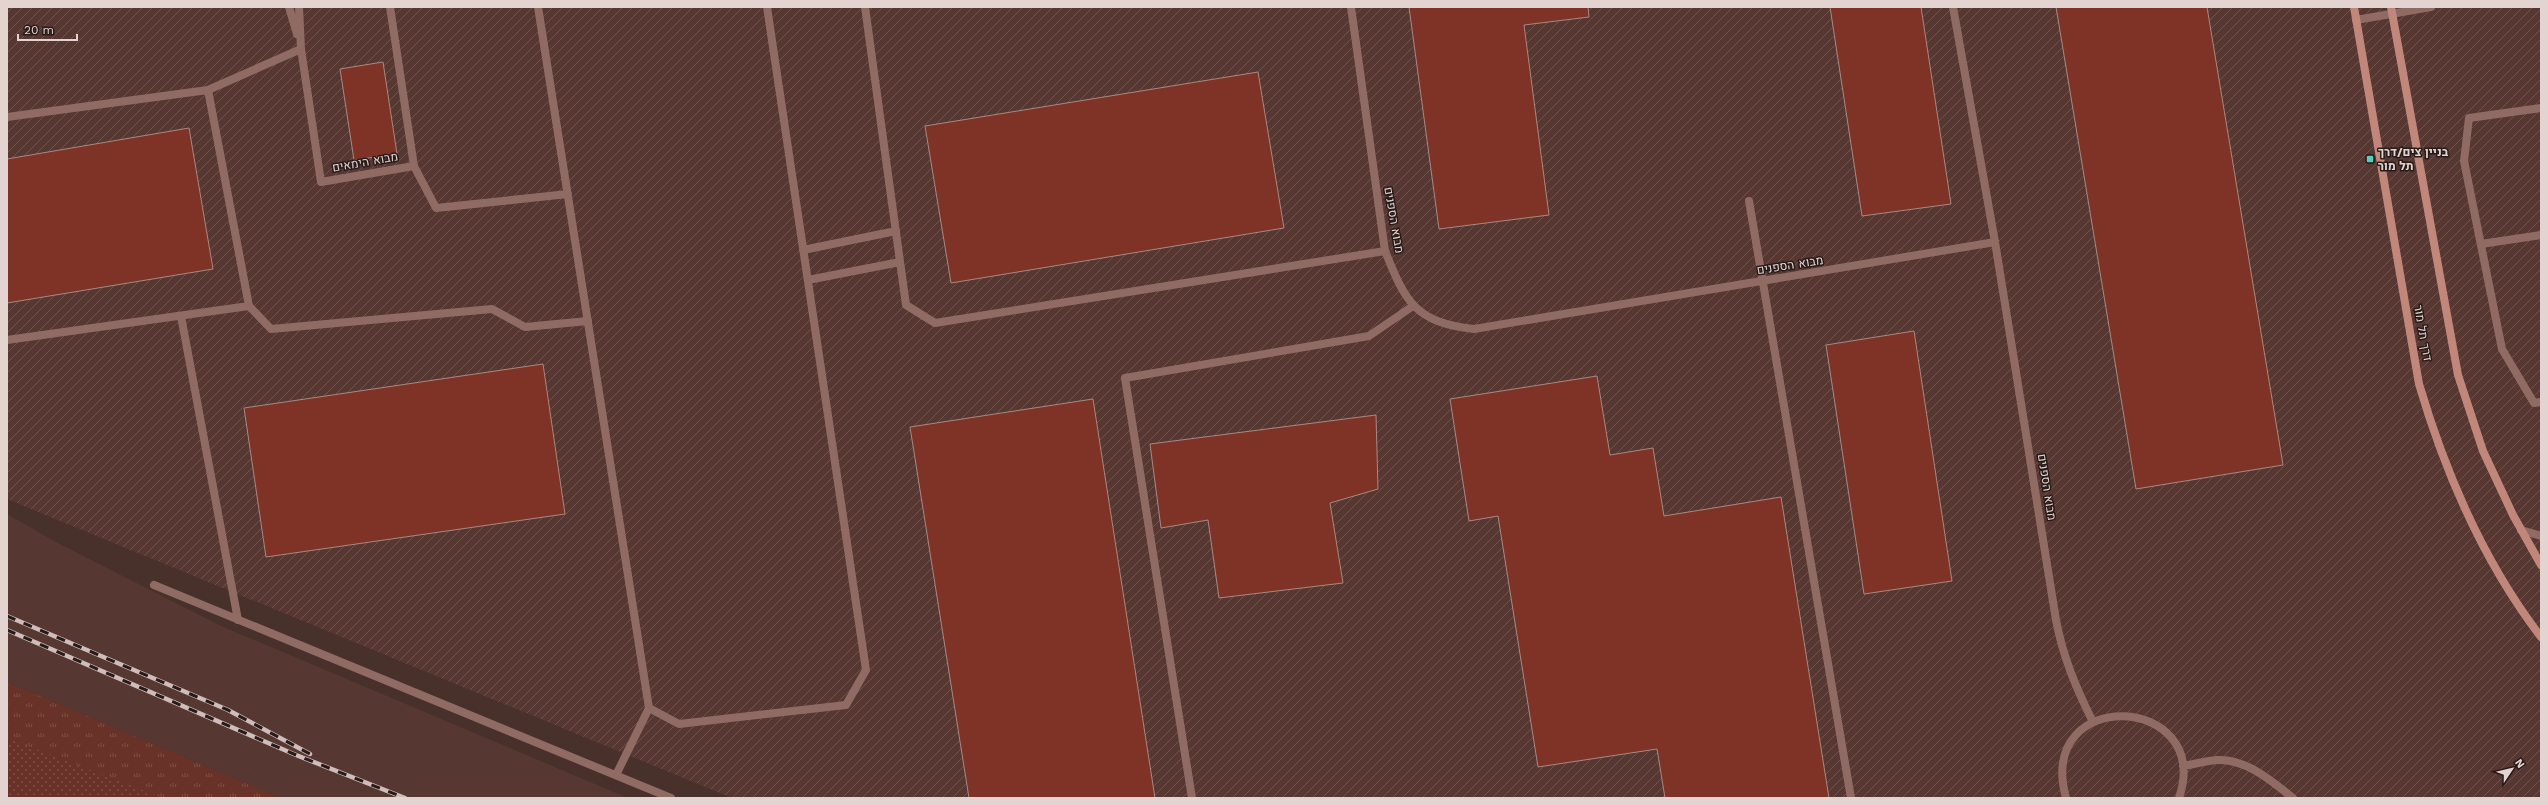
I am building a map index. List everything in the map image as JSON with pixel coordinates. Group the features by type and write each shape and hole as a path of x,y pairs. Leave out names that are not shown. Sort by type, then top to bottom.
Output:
{"street":[{"name":"מבוא הימאים","path":"289,7 301,49"},
{"name":"מבוא הימאים","path":"299,7 301,49 321,182 414,166 436,208 568,194"},
{"path":"390,7 414,166"},
{"path":"538,7 649,708 616,775"},
{"path":"649,708 679,724 846,705 866,670 767,7"},
{"path":"865,7 906,305 935,323 1385,251"},
{"name":"מבוא הספנים","path":"1351,7 1385,251 1400,289 1413,306 1430,320 1451,326 1474,329 1995,242 2062,650 2073,682 2092,722"},
{"path":"1953,7 1995,242"},
{"name":"דרך תל מור","path":"2354,7 2419,384 2432,428 2446,466 2478,533 2507,585 2541,637"},
{"path":"2356,20 2392,10 2431,7"},
{"path":"2392,10 2458,375 2483,451 2541,565"},
{"path":"7,117 208,90 301,49"},
{"path":"208,90 249,306 271,329 492,309 525,327 588,321"},
{"path":"2541,108 2469,118 2464,161 2502,349 2534,403 2541,402"},
{"path":"1749,201 1851,798"},
{"path":"803,250 896,231"},
{"path":"2481,244 2541,235"},
{"path":"808,280 900,262"},
{"path":"7,340 249,306"},
{"path":"1192,798 1125,378 1369,336 1413,306"},
{"path":"182,316 238,620"},
{"path":"2522,530 2541,536"},
{"path":"154,585 671,798"},
{"path":"2066,798 2062,783 2062,765 2068,748 2078,733 2092,722 2111,716 2131,715 2149,721 2165,732 2177,748 2183,766 2183,786 2179,798"},
{"path":"2183,766 2218,760 2238,762 2272,781 2293,798"}],"shaded area":[{"path":"7,7 2541,7 2541,798 732,798 7,499"},
{"path":"7,514 56,542 219,625 628,798 281,798 7,682"}],"green space":[{"path":"7,682 281,798 7,798"},
{"path":"7,738 163,798 7,798"}],"building":[{"path":"1409,7 1588,7 1589,17 1524,25 1549,215 1439,229"},
{"path":"1830,7 1921,7 1951,204 1862,216"},
{"path":"2056,7 2207,7 2283,465 2136,489"},
{"path":"383,62 397,154 354,160 340,69"},
{"path":"1258,72 1284,228 951,283 925,126"},
{"path":"189,128 213,269 7,303 7,159"},
{"path":"1914,331 1952,581 1864,594 1826,345"},
{"path":"543,364 565,514 266,557 244,408"},
{"path":"1597,376 1610,455 1653,448 1664,516 1781,497 1829,798 1665,798 1657,749 1538,767 1498,516 1469,521 1450,399"},
{"path":"1093,399 1155,798 969,798 910,427"},
{"path":"1376,415 1378,489 1330,503 1343,583 1219,598 1208,520 1161,528 1150,444"}],"railway":[{"path":"7,616 228,710 310,754"},
{"path":"7,630 296,755 405,798"}],"place":[{"name":"בניין צים/דרך תל מור","path":"2370,159"}]}
